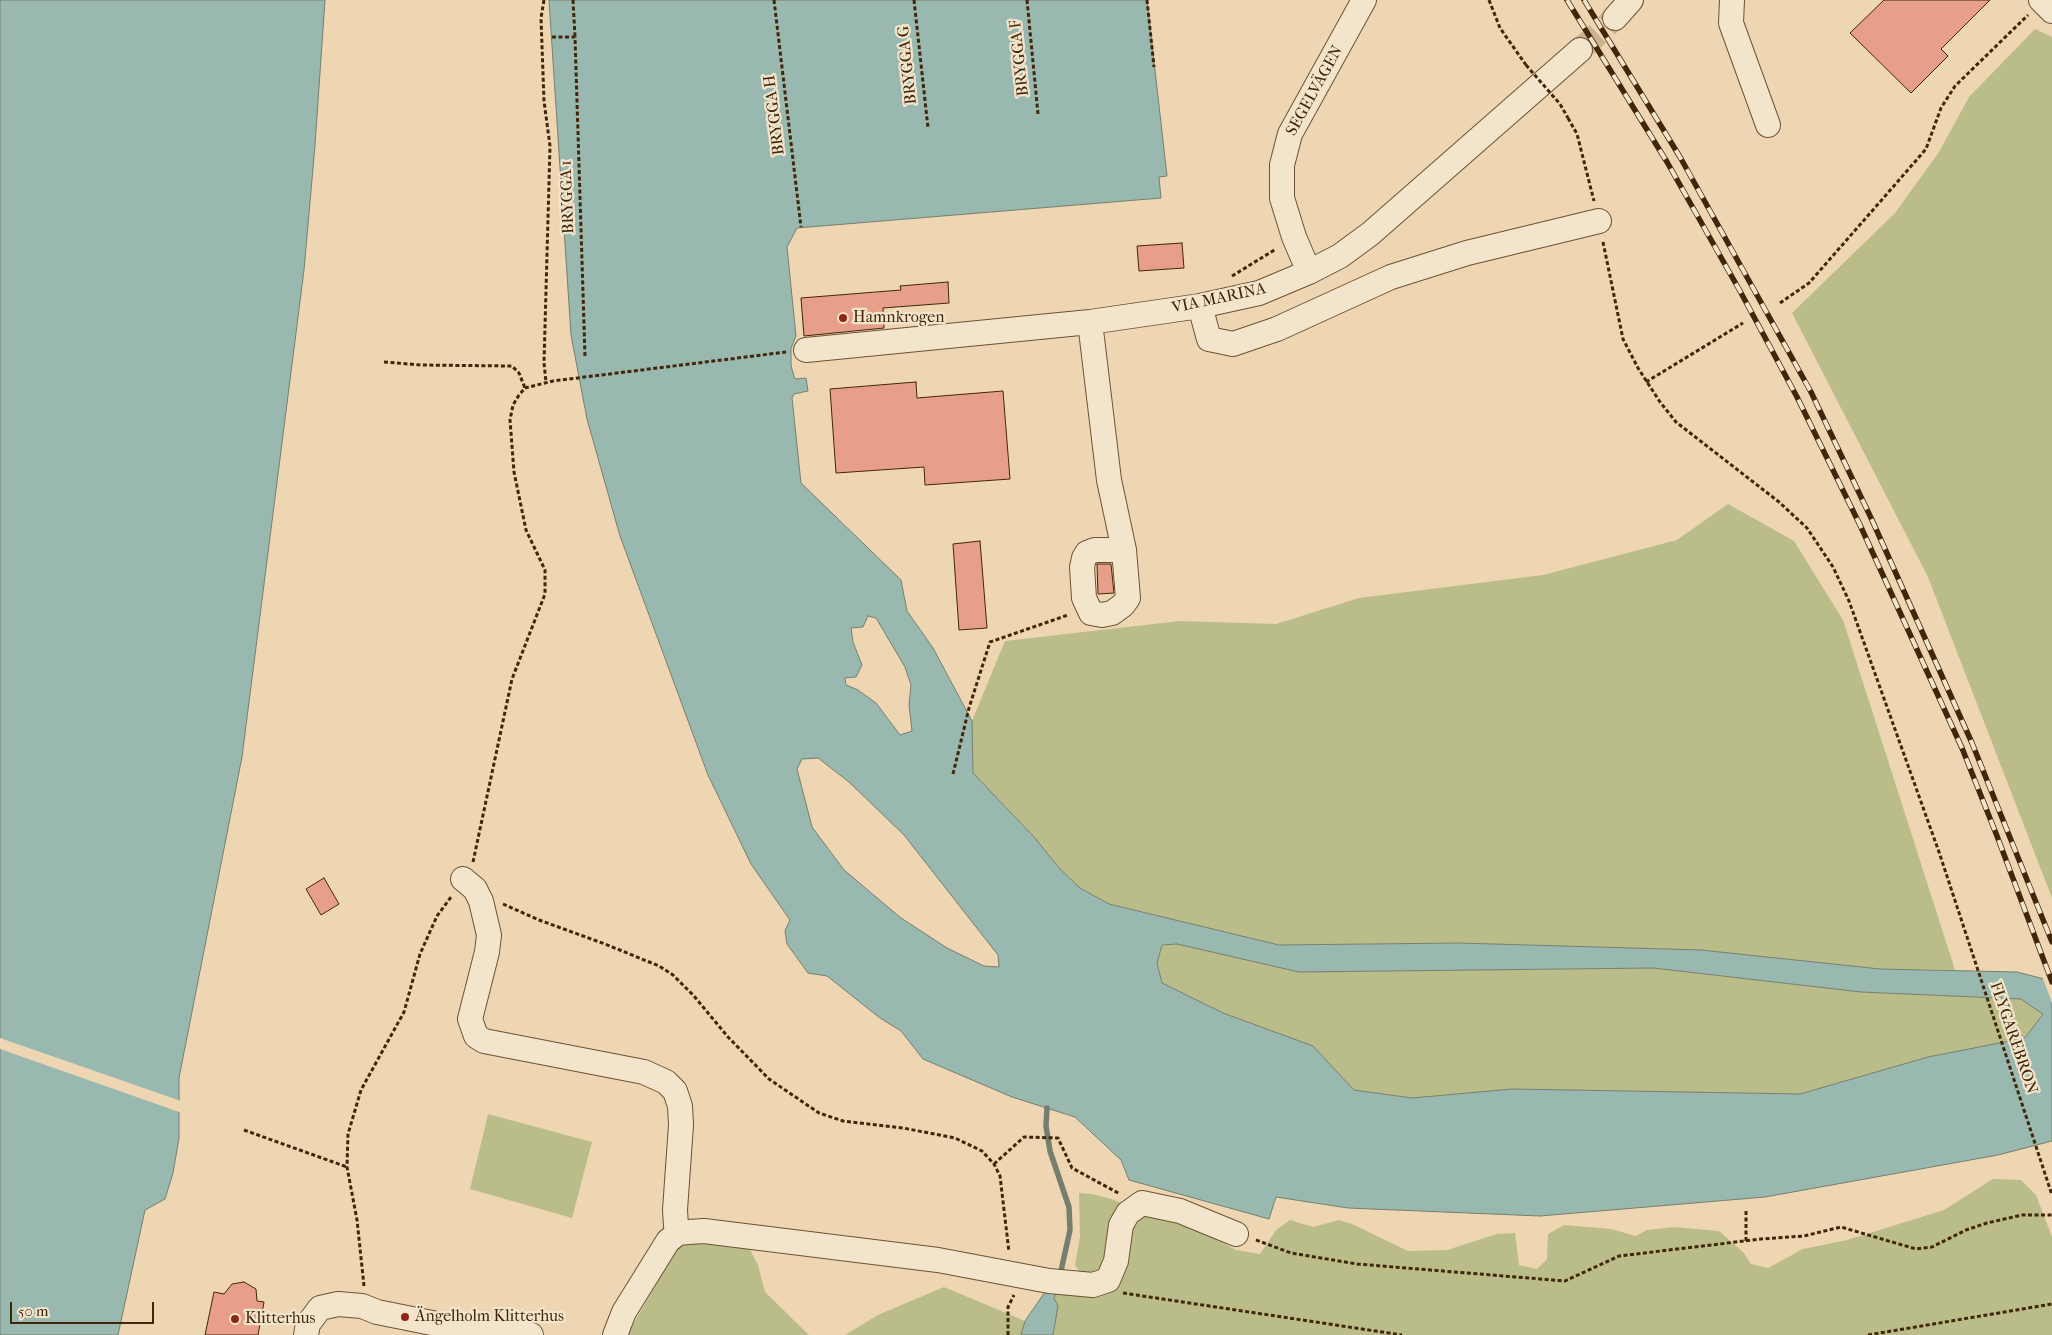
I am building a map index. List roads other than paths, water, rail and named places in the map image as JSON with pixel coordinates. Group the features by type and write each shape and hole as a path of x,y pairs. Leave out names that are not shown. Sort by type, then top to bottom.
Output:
{"street":[{"name":"SEGELVÄGEN","path":"1308,272 1294,237 1282,198 1282,165 1290,134 1364,0"},
{"path":"1615,18 1631,0"},
{"path":"1732,0 1731,23 1768,125"},
{"name":"VIA MARINA","path":"806,350 1090,322 1200,306 1259,293 1340,256 1370,234 1580,50"},
{"path":"1200,306 1209,339 1233,344 1277,329 1391,277 1467,253 1599,221"},
{"path":"1090,322 1109,480 1124,550 1128,598 1123,605 1112,613 1102,615 1091,613 1084,598 1082,567 1084,558 1087,553 1095,550 1124,550"},
{"path":"463,879 474,889 481,901 489,934 487,952 470,1019 476,1036 484,1041 644,1072 666,1082 675,1091 680,1106 681,1146 675,1210 678,1233"},
{"path":"615,1335 624,1312 668,1241 678,1233 704,1231 938,1260 1074,1284 1099,1284 1108,1280 1116,1262 1121,1225 1128,1213 1142,1203 1180,1211 1236,1234"},
{"path":"306,1335 308,1324 320,1308 338,1304 362,1306 404,1317 487,1334 513,1331 532,1335"}],"water":[{"path":"0,0 325,0 304,270 242,757 179,1078 179,1138 173,1173 165,1199 145,1210 118,1335 0,1335"},
{"path":"549,0 1147,0 1167,176 1159,177 1161,198 797,228 787,247 796,336 791,348 791,366 795,379 806,378 808,391 794,394 792,398 801,483 901,580 907,611 933,648 972,721 973,773 1034,837 1059,868 1080,888 1109,904 1279,945 1459,943 1701,950 1880,969 2017,972 2052,981 2052,1141 1998,1155 1765,1197 1540,1216 1348,1208 1276,1197 1269,1219 1129,1180 1121,1160 1075,1117 1012,1097 923,1059 901,1031 880,1018 827,976 808,973 787,944 785,931 790,920 751,864 708,775 620,536 587,419 571,335","holes":["868,616 876,618 905,667 911,685 909,705 912,731 900,735 876,703 858,690 846,685 845,678 856,677 862,665 853,642 851,628 863,627","818,758 849,782 904,835 998,955 999,967 984,966 947,948 901,918 844,870 812,827 797,769 802,759","1177,944 1299,972 1653,968 1861,992 2021,999 2043,1014 2025,1038 1928,1057 1800,1094 1512,1089 1412,1098 1354,1090 1313,1046 1223,1013 1162,983 1157,963 1162,945"]},
{"path":"1047,1289 1057,1291 1054,1298 1058,1306 1053,1335 1021,1335 1025,1321"}],"waterway":[{"path":"1047,1108 1046,1126 1050,1151 1069,1207 1070,1230 1061,1271"}],"tunnel":[{"path":"1580,50 1615,18"}],"railway":[{"path":"1567,0 1667,162 1797,397 1860,525 1962,748 2052,982"},
{"path":"1584,0 1680,157 1811,392 1872,520 1972,743 2052,942"}],"place":[{"name":"Hamnkrogen","path":"843,318"},
{"name":"Ängelholm Klitterhus","path":"405,1317"},
{"name":"Klitterhus","path":"235,1319"}]}
